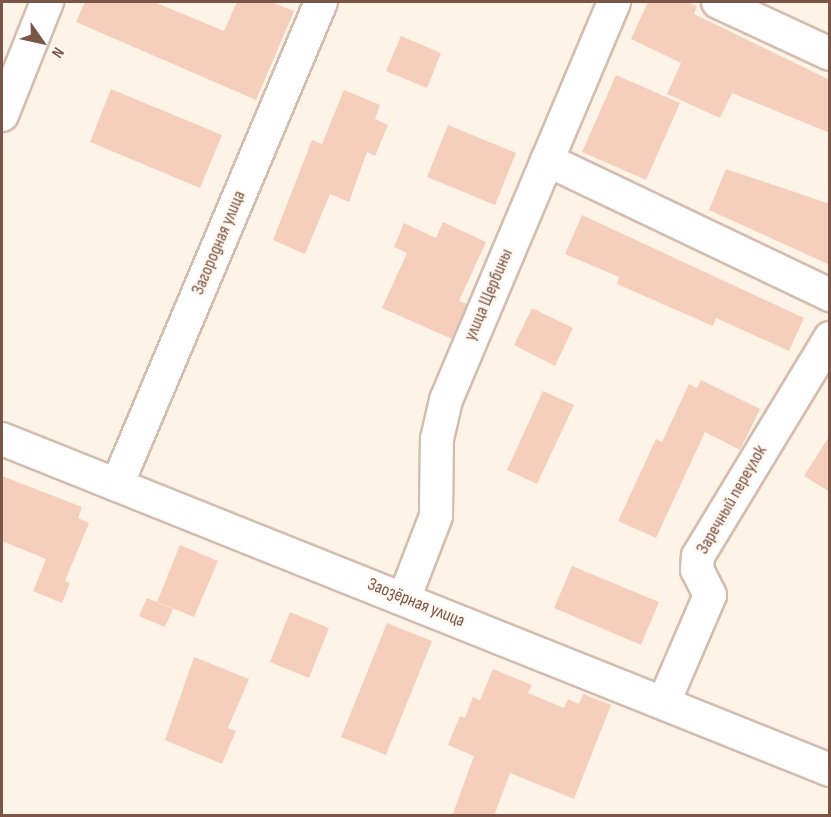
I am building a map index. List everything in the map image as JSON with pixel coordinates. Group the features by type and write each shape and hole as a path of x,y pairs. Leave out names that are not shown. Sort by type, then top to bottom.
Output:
{"street":[{"path":"2,115 47,2"},
{"name":"Загородная улица","path":"117,484 321,2"},
{"name":"улица Щербины","path":"404,599 436,516 437,439 446,400 614,2"},
{"path":"718,2 830,54"},
{"path":"547,160 830,295"},
{"name":"Заречный переулок","path":"664,702 710,595 697,570 701,549 830,338"},
{"name":"Заозёрная улица","path":"2,440 830,770"}],"building":[{"path":"85,2 154,2 224,31 237,2 271,2 294,11 256,100 76,22"},
{"path":"648,2 687,2 697,6 694,14 830,80 830,133 732,93 720,118 667,94 681,63 631,39"},
{"path":"401,36 441,53 427,88 386,71"},
{"path":"616,75 680,103 646,180 582,152"},
{"path":"111,89 222,135 200,188 90,142"},
{"path":"344,90 380,105 375,119 388,125 375,156 367,152 349,202 330,194 305,254 273,240 312,140 322,144"},
{"path":"448,125 516,153 495,205 427,177"},
{"path":"726,169 830,204 830,265 709,210"},
{"path":"582,215 804,318 789,351 716,318 713,326 617,284 619,277 565,254"},
{"path":"443,222 486,242 459,301 467,304 452,339 382,308 407,253 394,247 404,223 436,238"},
{"path":"532,308 573,328 555,366 514,345"},
{"path":"701,380 760,409 740,450 705,432 656,538 618,521 656,439 662,442 689,384 697,388"},
{"path":"543,391 574,405 537,484 507,470"},
{"path":"830,435 830,492 804,476"},
{"path":"2,476 82,507 78,518 89,523 65,581 70,583 62,603 33,591 46,559 2,541"},
{"path":"180,545 218,561 194,617 157,602"},
{"path":"572,566 659,602 641,645 554,608"},
{"path":"147,598 173,609 165,627 139,616"},
{"path":"290,612 329,628 309,678 270,662"},
{"path":"387,623 432,641 386,755 341,737"},
{"path":"194,657 249,679 228,728 236,731 222,764 165,740"},
{"path":"493,669 532,685 528,693 564,708 568,699 579,704 583,694 611,705 574,799 510,773 494,816 452,816 474,756 448,745 460,716 465,718 473,697 480,700"}]}
